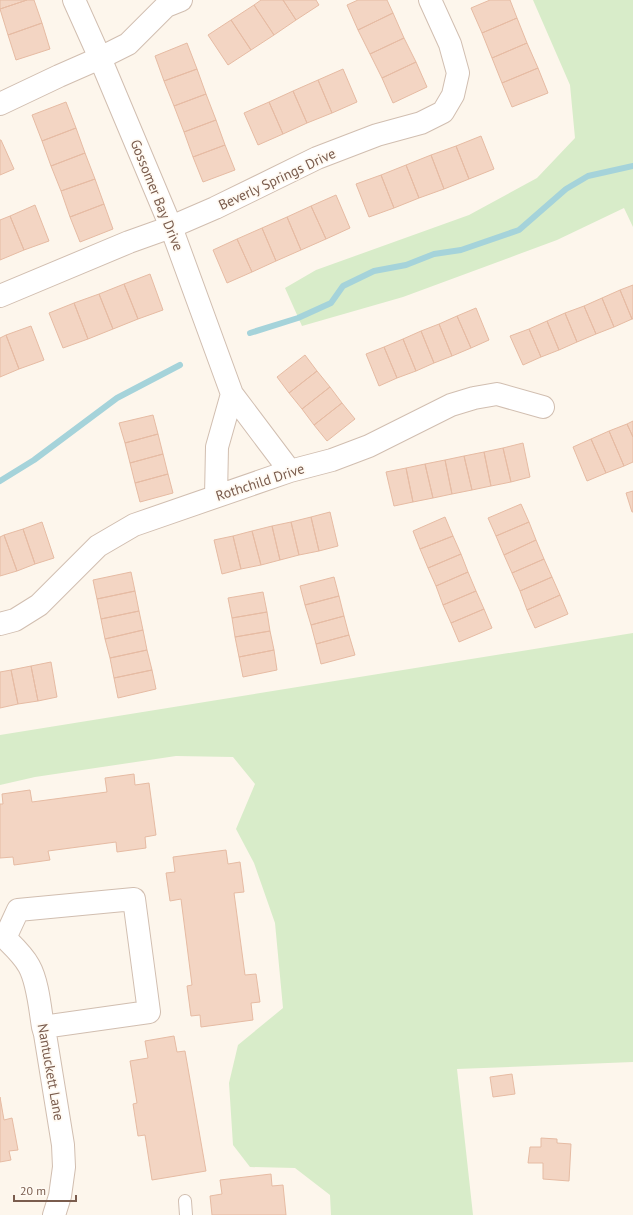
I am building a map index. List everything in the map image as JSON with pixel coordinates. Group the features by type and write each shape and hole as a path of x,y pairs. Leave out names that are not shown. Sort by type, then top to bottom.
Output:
{"street":[{"name":"Gossomer Bay Drive","path":"74,0 171,227 232,394 290,471"},
{"path":"0,104 128,44 166,6 180,0"},
{"name":"Beverly Springs Drive","path":"0,296 215,208 317,158 377,135 421,123 443,112 453,95 458,73 450,44 430,0"},
{"path":"216,496 217,447 232,394"},
{"name":"Rothchild Drive","path":"0,624 15,620 39,605 98,546 134,525 290,471 332,460 369,446 451,405 474,398 496,394 543,407"},
{"name":"Nantuckett Lane","path":"43,1027 149,1012 134,899 18,910 5,938 30,966 43,1027 63,1146 64,1167 60,1196 54,1215"}],"lane":[{"path":"185,1201 186,1215"}],"green space":[{"path":"533,0 633,0 633,227 624,208 557,240 403,297 302,326 285,288 316,270 469,215 537,178 575,138 570,85"},
{"path":"633,633 633,1062 457,1069 473,1215 331,1215 330,1195 295,1168 250,1167 233,1145 229,1083 238,1045 283,1008 275,923 254,863 236,829 255,784 233,757 176,756 35,777 0,785 0,735"}],"building":[{"path":"0,0 27,0 0,9"},
{"path":"27,0 34,0 42,23 8,35 0,9"},
{"path":"261,0 283,0 296,20 274,35 254,5"},
{"path":"283,0 316,0 319,5 296,20"},
{"path":"358,0 387,0 393,13 358,30 347,5"},
{"path":"490,0 510,0 517,18 482,33 471,8"},
{"path":"254,5 274,35 251,50 231,20"},
{"path":"393,13 404,38 370,54 358,30"},
{"path":"517,18 527,43 492,58 482,33"},
{"path":"231,20 251,50 228,65 208,35"},
{"path":"42,23 50,49 16,60 8,35"},
{"path":"404,38 416,62 382,78 370,54"},
{"path":"187,43 197,69 164,81 155,56"},
{"path":"527,43 538,68 502,83 492,58"},
{"path":"416,62 427,87 393,103 382,78"},
{"path":"538,68 548,93 512,107 502,83"},
{"path":"197,69 206,94 174,106 164,81"},
{"path":"343,69 357,102 332,113 318,80"},
{"path":"318,80 332,113 307,123 293,91"},
{"path":"293,91 307,123 283,134 269,102"},
{"path":"206,94 216,120 184,132 174,106"},
{"path":"66,102 76,128 42,141 32,115"},
{"path":"269,102 283,134 258,145 244,113"},
{"path":"216,120 225,145 193,157 184,132"},
{"path":"76,128 85,153 51,166 42,141"},
{"path":"481,136 494,169 469,179 456,146"},
{"path":"0,140 14,169 0,175"},
{"path":"225,145 235,170 203,182 193,157"},
{"path":"456,146 469,179 444,189 431,155"},
{"path":"85,153 95,179 61,191 51,166"},
{"path":"431,155 444,189 419,198 406,165"},
{"path":"406,165 419,198 394,208 381,175"},
{"path":"381,175 394,208 369,217 356,184"},
{"path":"95,179 104,204 70,217 61,191"},
{"path":"336,195 350,228 326,239 311,206"},
{"path":"104,204 113,229 80,242 70,217"},
{"path":"35,205 49,241 24,250 10,216"},
{"path":"311,206 326,239 301,250 287,217"},
{"path":"10,216 24,250 0,260 0,220"},
{"path":"287,217 301,250 276,261 262,228"},
{"path":"262,228 276,261 252,272 237,239"},
{"path":"237,239 252,272 227,283 213,250"},
{"path":"150,274 163,310 138,319 124,284"},
{"path":"124,284 138,319 113,329 99,294"},
{"path":"633,285 633,319 632,319 620,290"},
{"path":"620,290 632,319 614,327 602,298"},
{"path":"99,294 113,329 88,339 74,303"},
{"path":"602,298 614,327 596,334 584,306"},
{"path":"74,303 88,339 63,348 49,313"},
{"path":"584,306 596,334 577,342 565,313"},
{"path":"476,308 489,340 471,348 457,316"},
{"path":"565,313 577,342 559,350 547,321"},
{"path":"457,316 471,348 452,356 439,324"},
{"path":"547,321 559,350 541,357 529,329"},
{"path":"439,324 452,356 434,363 421,331"},
{"path":"31,326 44,360 19,369 6,335"},
{"path":"529,329 541,357 523,365 510,336"},
{"path":"421,331 434,363 416,371 403,339"},
{"path":"6,335 19,369 0,377 0,338"},
{"path":"403,339 416,371 397,378 384,347"},
{"path":"384,347 397,378 379,386 366,354"},
{"path":"305,355 317,371 289,393 277,377"},
{"path":"317,371 330,387 302,409 289,393"},
{"path":"330,387 342,403 314,425 302,409"},
{"path":"342,403 355,419 327,441 314,425"},
{"path":"153,415 158,434 125,443 119,423"},
{"path":"633,421 633,437 627,424"},
{"path":"627,424 633,437 633,462 624,466 609,431"},
{"path":"609,431 624,466 606,473 591,439"},
{"path":"158,434 163,454 130,463 125,443"},
{"path":"591,439 606,473 587,481 573,447"},
{"path":"523,443 530,477 511,482 503,448"},
{"path":"503,448 511,482 491,486 484,452"},
{"path":"484,452 491,486 472,490 464,456"},
{"path":"163,454 168,474 135,483 130,463"},
{"path":"464,456 472,490 452,494 445,460"},
{"path":"445,460 452,494 433,498 425,464"},
{"path":"425,464 433,498 413,502 406,468"},
{"path":"406,468 413,502 394,506 386,472"},
{"path":"168,474 173,493 140,502 135,483"},
{"path":"633,491 633,512 632,512 626,493"},
{"path":"521,504 529,522 496,536 488,518"},
{"path":"330,512 338,546 319,551 311,517"},
{"path":"311,517 319,551 299,555 291,522"},
{"path":"445,517 453,536 420,549 413,531"},
{"path":"42,522 54,558 35,564 23,529"},
{"path":"291,522 299,555 280,560 272,526"},
{"path":"529,522 536,540 504,555 496,536"},
{"path":"272,526 280,560 261,565 252,531"},
{"path":"23,529 35,564 17,571 4,535"},
{"path":"252,531 261,565 241,569 233,536"},
{"path":"4,535 17,571 0,576 0,537"},
{"path":"233,536 241,569 222,574 214,540"},
{"path":"453,536 461,554 428,568 420,549"},
{"path":"536,540 544,559 512,573 504,555"},
{"path":"461,554 468,572 436,586 428,568"},
{"path":"544,559 552,577 520,591 512,573"},
{"path":"131,572 135,591 97,599 93,580"},
{"path":"468,572 476,591 443,605 436,586"},
{"path":"334,577 339,596 305,605 300,586"},
{"path":"552,577 560,595 527,610 520,591"},
{"path":"135,591 139,611 101,619 97,599"},
{"path":"476,591 484,609 451,623 443,605"},
{"path":"263,592 267,612 232,618 228,598"},
{"path":"560,595 568,614 535,628 527,610"},
{"path":"339,596 344,616 311,625 305,605"},
{"path":"484,609 492,628 459,642 451,623"},
{"path":"139,611 143,630 105,639 101,619"},
{"path":"267,612 270,631 235,637 232,618"},
{"path":"344,616 349,635 316,644 311,625"},
{"path":"143,630 147,650 110,658 105,639"},
{"path":"270,631 274,650 239,657 235,637"},
{"path":"349,635 355,655 321,664 316,644"},
{"path":"147,650 152,670 114,678 110,658"},
{"path":"274,650 277,670 243,677 239,657"},
{"path":"51,662 57,697 38,701 31,666"},
{"path":"31,666 38,701 18,704 11,670"},
{"path":"11,670 18,704 0,708 0,672"},
{"path":"152,670 156,689 118,698 114,678"},
{"path":"134,774 135,785 149,783 156,835 145,837 146,848 117,852 116,842 48,851 50,860 14,865 13,857 0,858 0,804 3,804 2,794 30,790 32,802 107,792 105,778"},
{"path":"226,850 228,864 240,862 244,892 234,893 245,975 256,974 260,1002 251,1003 253,1020 201,1027 200,1015 191,1016 187,986 192,985 181,899 170,901 166,873 175,872 173,857"},
{"path":"174,1036 177,1052 185,1051 206,1171 152,1180 145,1135 138,1136 133,1104 137,1103 130,1061 148,1058 145,1041"},
{"path":"512,1074 515,1094 493,1097 490,1077"},
{"path":"0,1097 4,1120 12,1118 18,1150 9,1151 11,1160 0,1162"},
{"path":"541,1138 557,1139 557,1143 571,1144 569,1181 543,1179 543,1163 528,1163 530,1147 541,1147"},
{"path":"271,1174 272,1186 283,1185 286,1215 212,1215 210,1196 222,1194 220,1180"}],"waterway":[{"path":"250,333 298,318 331,303 343,286 374,271 406,265 434,254 461,250 519,230 566,189 588,176 633,166"},
{"path":"0,481 34,460 117,398 180,365"}]}
